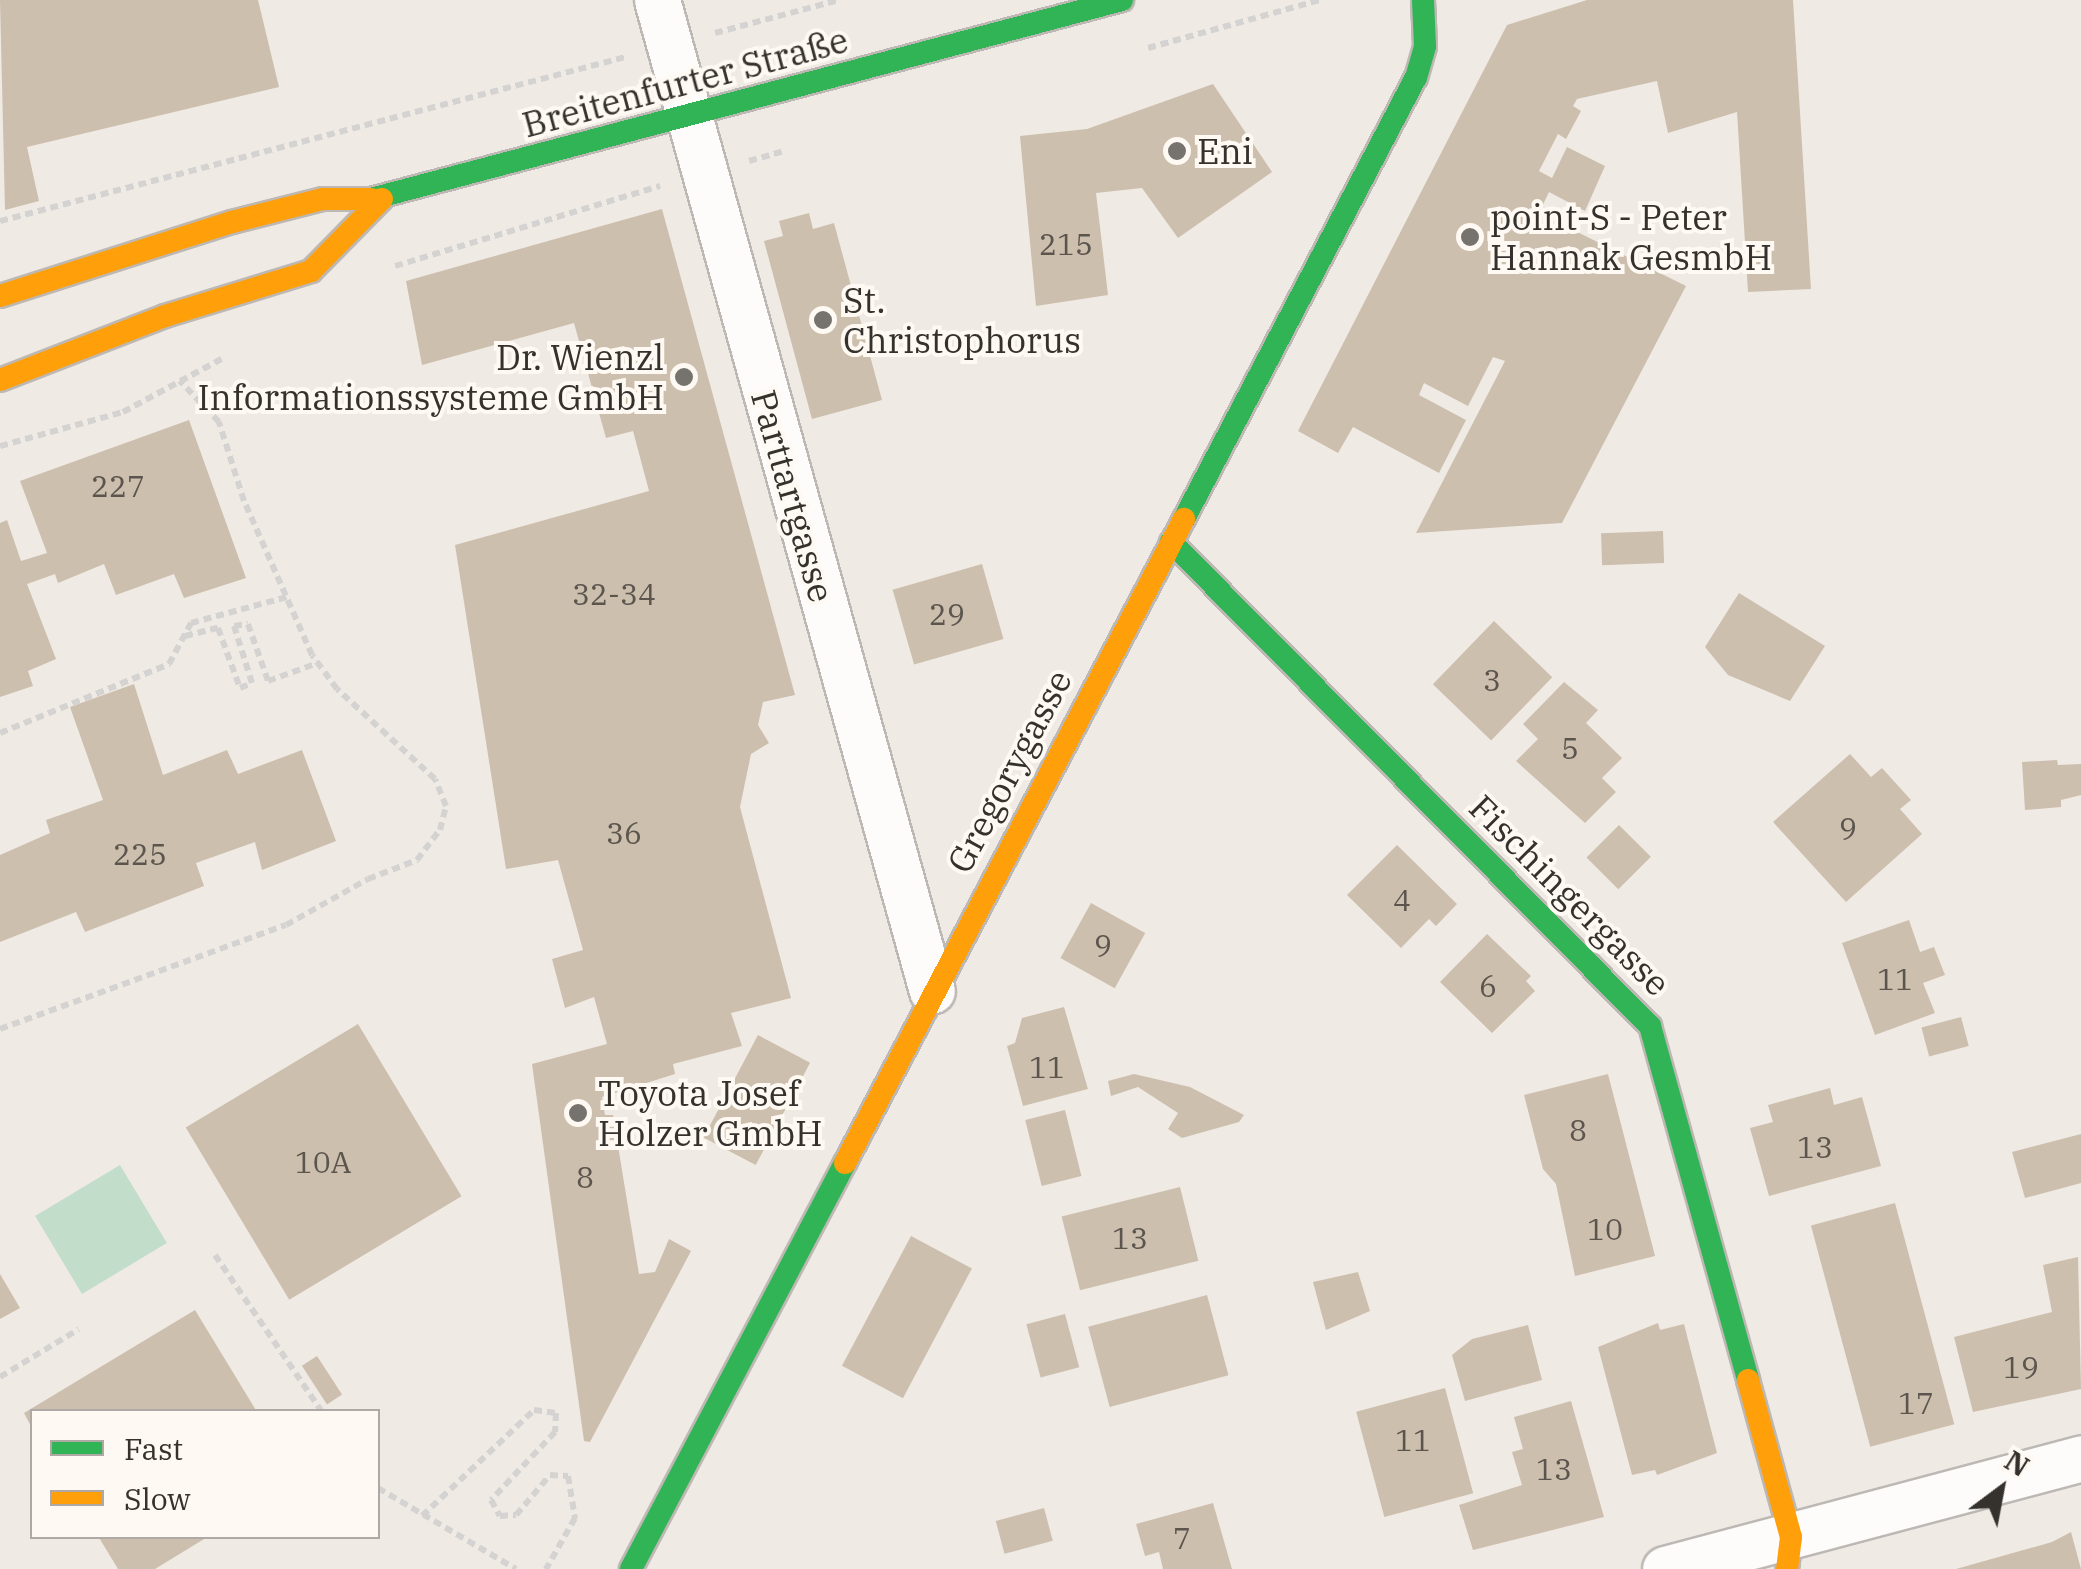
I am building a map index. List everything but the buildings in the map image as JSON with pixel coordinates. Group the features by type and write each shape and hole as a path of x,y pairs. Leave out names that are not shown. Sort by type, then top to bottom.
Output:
{"street":[{"name":"Parttartgasse","path":"657,0 932,991"},
{"name":"Breitenfurter Straße","path":"0,296 232,222 323,199 382,200 1122,0"},
{"name":"Gregorygasse","path":"631,1569 1416,78 1425,46 1423,0"},
{"name":"Breitenfurter Straße","path":"0,380 165,316 311,271 382,200"},
{"name":"Fischingergasse","path":"1171,542 1650,1026 1789,1553"},
{"path":"1665,1569 1789,1553 2081,1458"}],"path":[{"path":"0,221 839,0"},
{"path":"1138,51 1320,0"},
{"path":"380,274 414,256 798,147"},
{"path":"0,446 123,412 242,348"},
{"path":"0,1029 286,925 368,878 417,860 440,830 446,806 436,779 337,689 318,663 244,500 219,422 180,381"},
{"path":"0,733 170,664 191,623 286,598"},
{"path":"184,636 218,628 240,688 252,683 234,626 248,624 268,681 318,663"},
{"path":"215,1255 320,1409"},
{"path":"0,1377 78,1329"},
{"path":"422,1516 534,1410 556,1413 555,1432 492,1500 500,1516 516,1515 550,1475 568,1476 575,1518 546,1569"},
{"path":"380,1489 516,1569"}],"green space":[{"path":"120,1165 167,1243 82,1294 35,1216"}],"traffic: fast":[{"path":"371,199 1122,0"},
{"path":"1184,519 1416,78 1425,46 1423,0"},
{"path":"1171,542 1650,1026 1748,1380"},
{"path":"631,1569 845,1163"}],"traffic: slow":[{"path":"0,296 232,222 323,199 371,199"},
{"path":"0,380 165,316 311,271 382,199"},
{"path":"845,1163 1184,519"},
{"path":"1748,1380 1791,1537 1787,1569"}],"place":[{"name":"Eni","path":"1177,151"},
{"name":"point-S - Peter Hannak GesmbH","path":"1470,237"},
{"name":"St. Christophorus","path":"823,320"},
{"name":"Dr. Wienzl Informationssysteme GmbH","path":"684,377"},
{"name":"Toyota Josef Holzer GmbH","path":"578,1113"}]}
